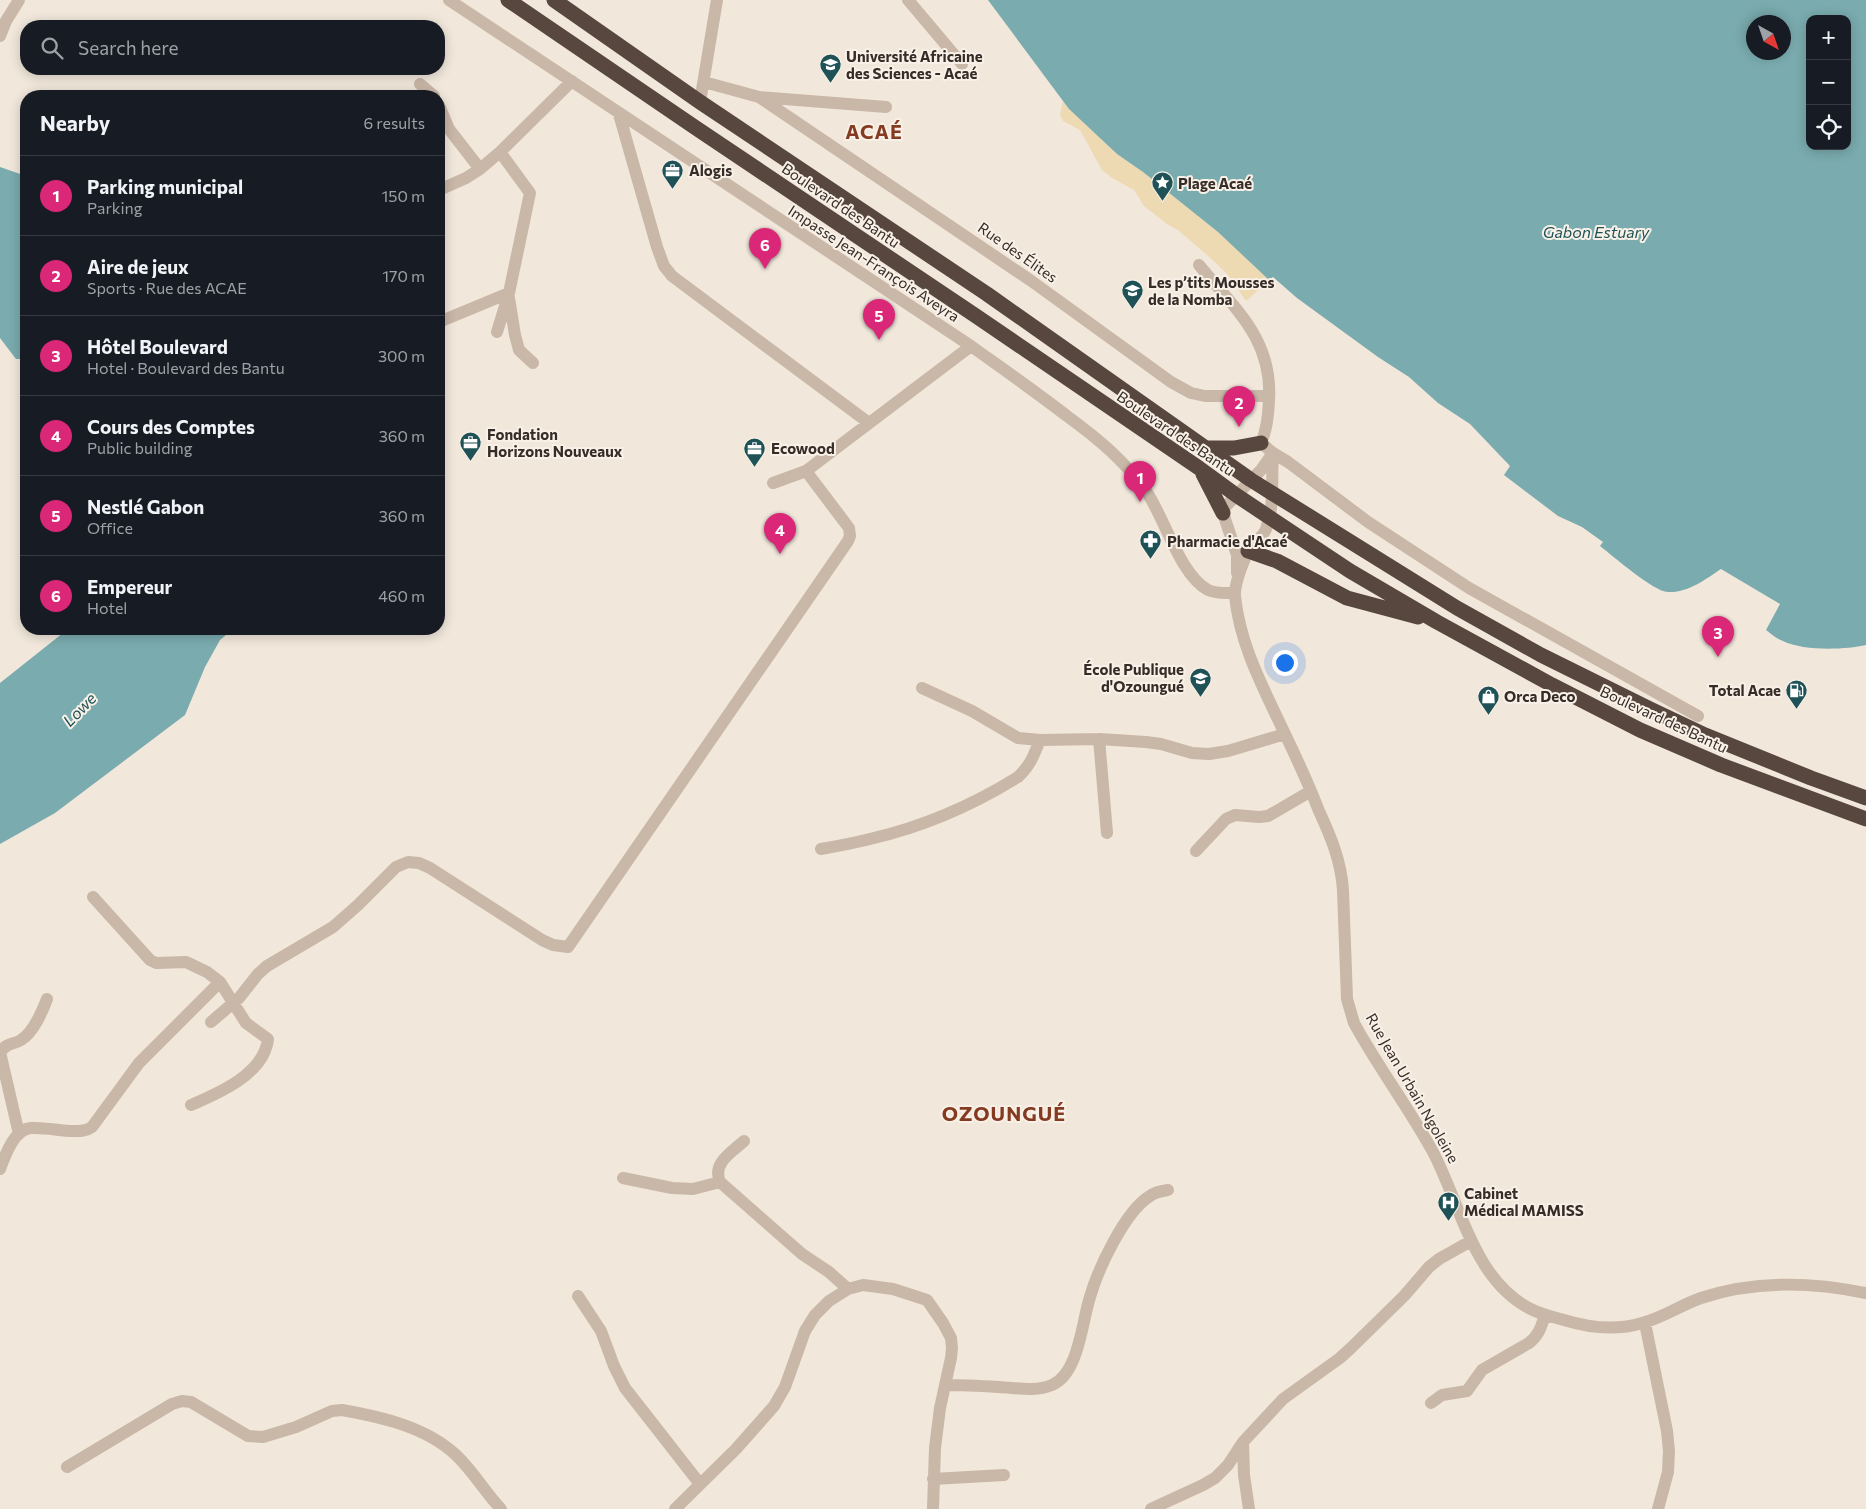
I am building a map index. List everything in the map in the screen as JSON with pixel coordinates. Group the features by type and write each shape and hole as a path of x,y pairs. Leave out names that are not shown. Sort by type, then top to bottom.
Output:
{"highway":[{"name":"Boulevard des Bantu","path":"508,0 1350,571 1437,622 1552,685 1640,730 1721,765 1866,819"},
{"name":"Boulevard des Bantu","path":"554,0 700,102 987,294 1252,480 1457,608 1598,684 1705,734 1811,778 1866,798"},
{"path":"1206,448 1267,448"},
{"path":"1199,468 1223,513"},
{"path":"1248,551 1277,561 1347,598 1437,622"}],"street":[{"path":"0,36 6,21 19,0"},
{"name":"Impasse Jean-François Aveyra","path":"449,0 971,346 1106,446 1136,477 1148,494 1187,569 1197,581 1209,590 1223,593 1236,587"},
{"path":"700,102 717,0"},
{"path":"908,0 962,64"},
{"path":"445,187 480,169 500,152 572,81"},
{"path":"704,82 759,97 886,107"},
{"path":"420,84 427,90"},
{"name":"Rue des Élites","path":"759,97 1030,280 1171,382 1191,393 1205,396 1269,396"},
{"path":"619,114 657,247 664,266 672,276 869,422"},
{"path":"445,119 449,129 480,169"},
{"path":"497,332 509,293 530,193 500,152"},
{"path":"1199,265 1248,324 1257,338 1268,376 1267,448 1272,493 1266,530 1248,551 1236,587"},
{"path":"445,320 509,293"},
{"path":"509,293 519,350 533,363"},
{"path":"772,483 806,471 971,346"},
{"path":"1223,513 1227,504 1252,480 1267,448"},
{"path":"1267,448 1368,522 1469,588 1698,716"},
{"path":"210,1022 233,1004 267,966 333,927 358,906 387,874 396,867 408,862 419,863 430,868 542,940 553,945 568,947 848,541 850,536 849,528 806,471"},
{"name":"Rue Jean Urbain Ngoleine","path":"1223,513 1237,555 1236,587 1238,616 1247,650 1311,790 1336,851 1342,873 1347,999 1354,1023 1434,1153 1471,1241 1493,1276 1521,1302 1545,1315 1593,1327 1614,1328 1645,1323 1680,1306 1744,1287 1816,1285 1866,1292"},
{"path":"922,688 972,711 1018,738 1040,740 1099,739 1161,744 1192,753 1209,754 1228,751 1286,734"},
{"path":"1099,739 1107,833"},
{"path":"821,849 871,839 921,824 953,811 1018,777 1027,770 1033,760 1040,740"},
{"path":"1196,851 1226,819 1236,815 1268,816 1311,790"},
{"path":"92,896 150,960 156,962 186,962 207,972 220,982 246,1023 268,1040 259,1061 252,1070 218,1094 191,1105"},
{"path":"0,1169 6,1152 19,1134 30,1128 65,1131 86,1131 89,1129 139,1063 220,982"},
{"path":"19,1134 0,1052 10,1044 23,1039 47,999"},
{"path":"744,1141 718,1165 716,1174 720,1182 802,1254 829,1272 848,1290"},
{"path":"623,1178 672,1188 693,1190 720,1182"},
{"path":"946,1385 1034,1390 1054,1384 1062,1379 1071,1365 1091,1294 1109,1249 1124,1224 1148,1196 1159,1191 1168,1190"},
{"path":"1152,1509 1215,1478 1228,1465 1243,1442 1283,1399 1340,1358 1404,1296 1429,1267 1439,1259 1471,1241"},
{"path":"675,1509 736,1449 774,1406 785,1387 804,1332 815,1315 829,1302 848,1290 863,1285 878,1286 927,1300 951,1338 952,1348 937,1432 933,1479 933,1509"},
{"path":"578,1296 602,1331 614,1366 625,1388 700,1484"},
{"path":"1431,1403 1442,1395 1466,1391 1482,1370 1529,1343 1540,1333 1545,1315"},
{"path":"1645,1323 1667,1431 1669,1451 1668,1472 1658,1509"},
{"path":"67,1467 172,1404 182,1401 191,1402 248,1436 263,1437 296,1427 332,1411 342,1410 401,1424 440,1442 456,1455 501,1509"},
{"path":"1243,1442 1244,1475 1249,1509"},
{"path":"933,1479 1004,1475"}],"sand":[{"name":"Plage Acaé","path":"1063,101 1069,109 1117,154 1143,172 1218,232 1269,280 1246,301 1228,275 1214,261 1178,230 1144,206 1134,190 1102,170 1080,130 1063,121 1060,115"}],"water":[{"name":"Gabon Estuary","path":"988,0 1866,0 1866,645 1835,649 1812,648 1801,647 1779,639 1766,630 1780,604 1721,569 1690,588 1675,592 1668,592 1653,586 1600,546 1603,542 1582,527 1558,516 1504,475 1510,466 1470,424 1438,403 1409,377 1378,357 1297,298 1273,277 1269,280 1218,232 1143,172 1117,154 1069,109"},
{"path":"0,167 20,174 20,359 16,359 0,338"},
{"name":"Lowe","path":"60,635 226,635 220,640 205,667 185,715 55,813 0,844 0,683"}],"place":[{"name":"Université Africaine des Sciences - Acaé","path":"830,84"},
{"name":"Alogis","path":"673,189"},
{"name":"Plage Acaé","path":"1162,202"},
{"name":"Empereur","path":"765,269"},
{"name":"Les p’tits Mousses de la Nomba","path":"1132,310"},
{"name":"Nestlé Gabon","path":"879,340"},
{"name":"Aire de jeux","path":"1239,427"},
{"name":"Fondation Horizons Nouveaux","path":"471,462"},
{"name":"Ecowood","path":"755,467"},
{"name":"Parking municipal","path":"1140,502"},
{"name":"Cours des Comptes","path":"780,554"},
{"name":"Pharmacie d'Acaé","path":"1151,560"},
{"name":"Hôtel Boulevard","path":"1718,657"},
{"name":"École Publique d'Ozoungué","path":"1200,697"},
{"name":"Total Acae","path":"1797,709"},
{"name":"Orca Deco","path":"1488,715"},
{"name":"Cabinet Médical MAMISS","path":"1448,1221"}],"district":[{"name":"ACAÉ","path":"874,131"},
{"name":"OZOUNGUÉ","path":"1004,1113"}]}
